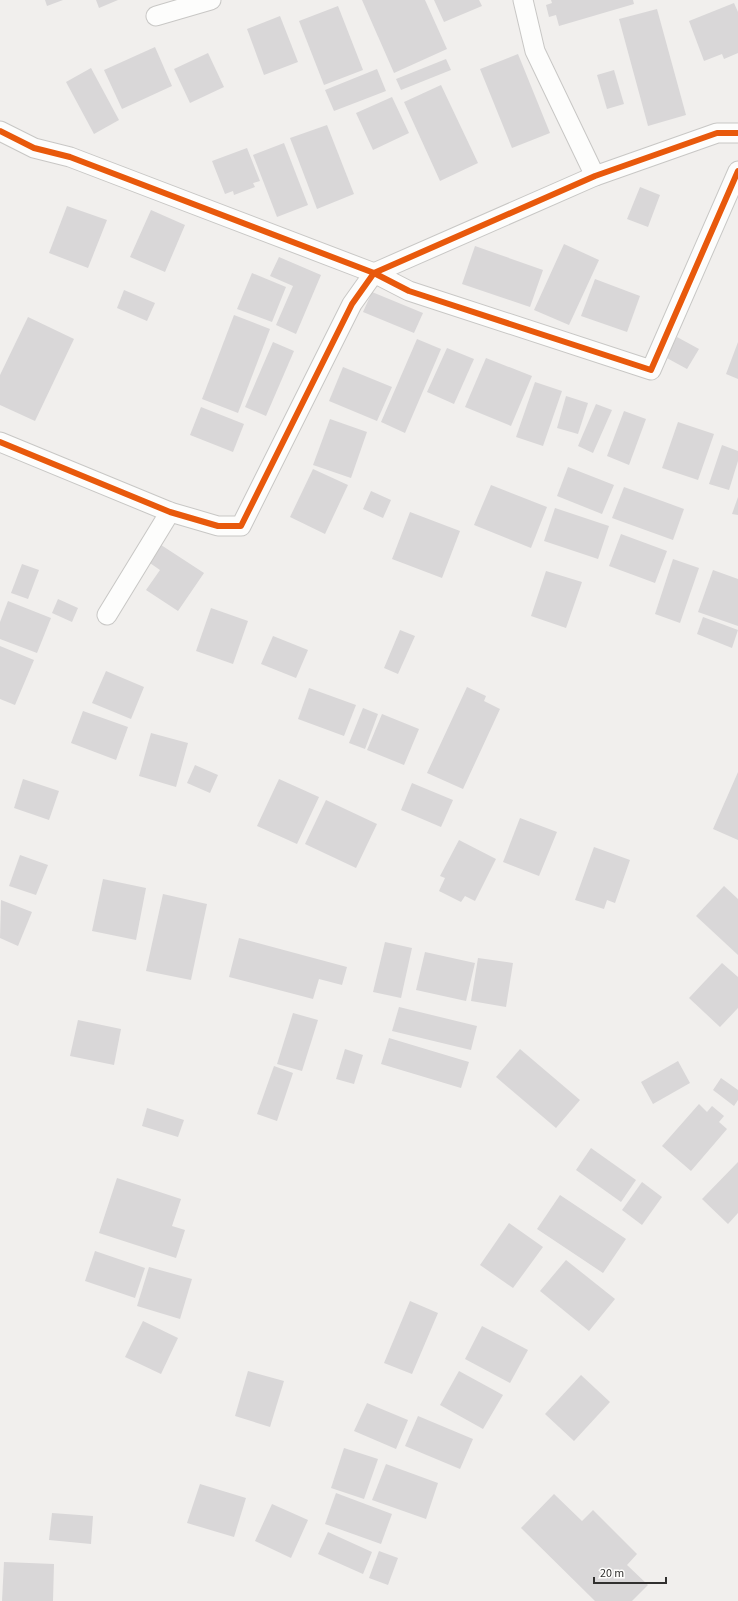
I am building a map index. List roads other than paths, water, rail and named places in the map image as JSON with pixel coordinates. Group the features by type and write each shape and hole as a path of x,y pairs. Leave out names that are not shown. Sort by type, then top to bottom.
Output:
{"street":[{"path":"156,16 211,0"},
{"path":"523,0 535,51 594,176"},
{"path":"0,131 34,148 70,157 374,273 410,291 651,370 738,171"},
{"path":"0,442 170,512 218,526 241,526 352,304 374,273 594,176 717,132 738,133"},
{"path":"107,615 170,512"}]}
